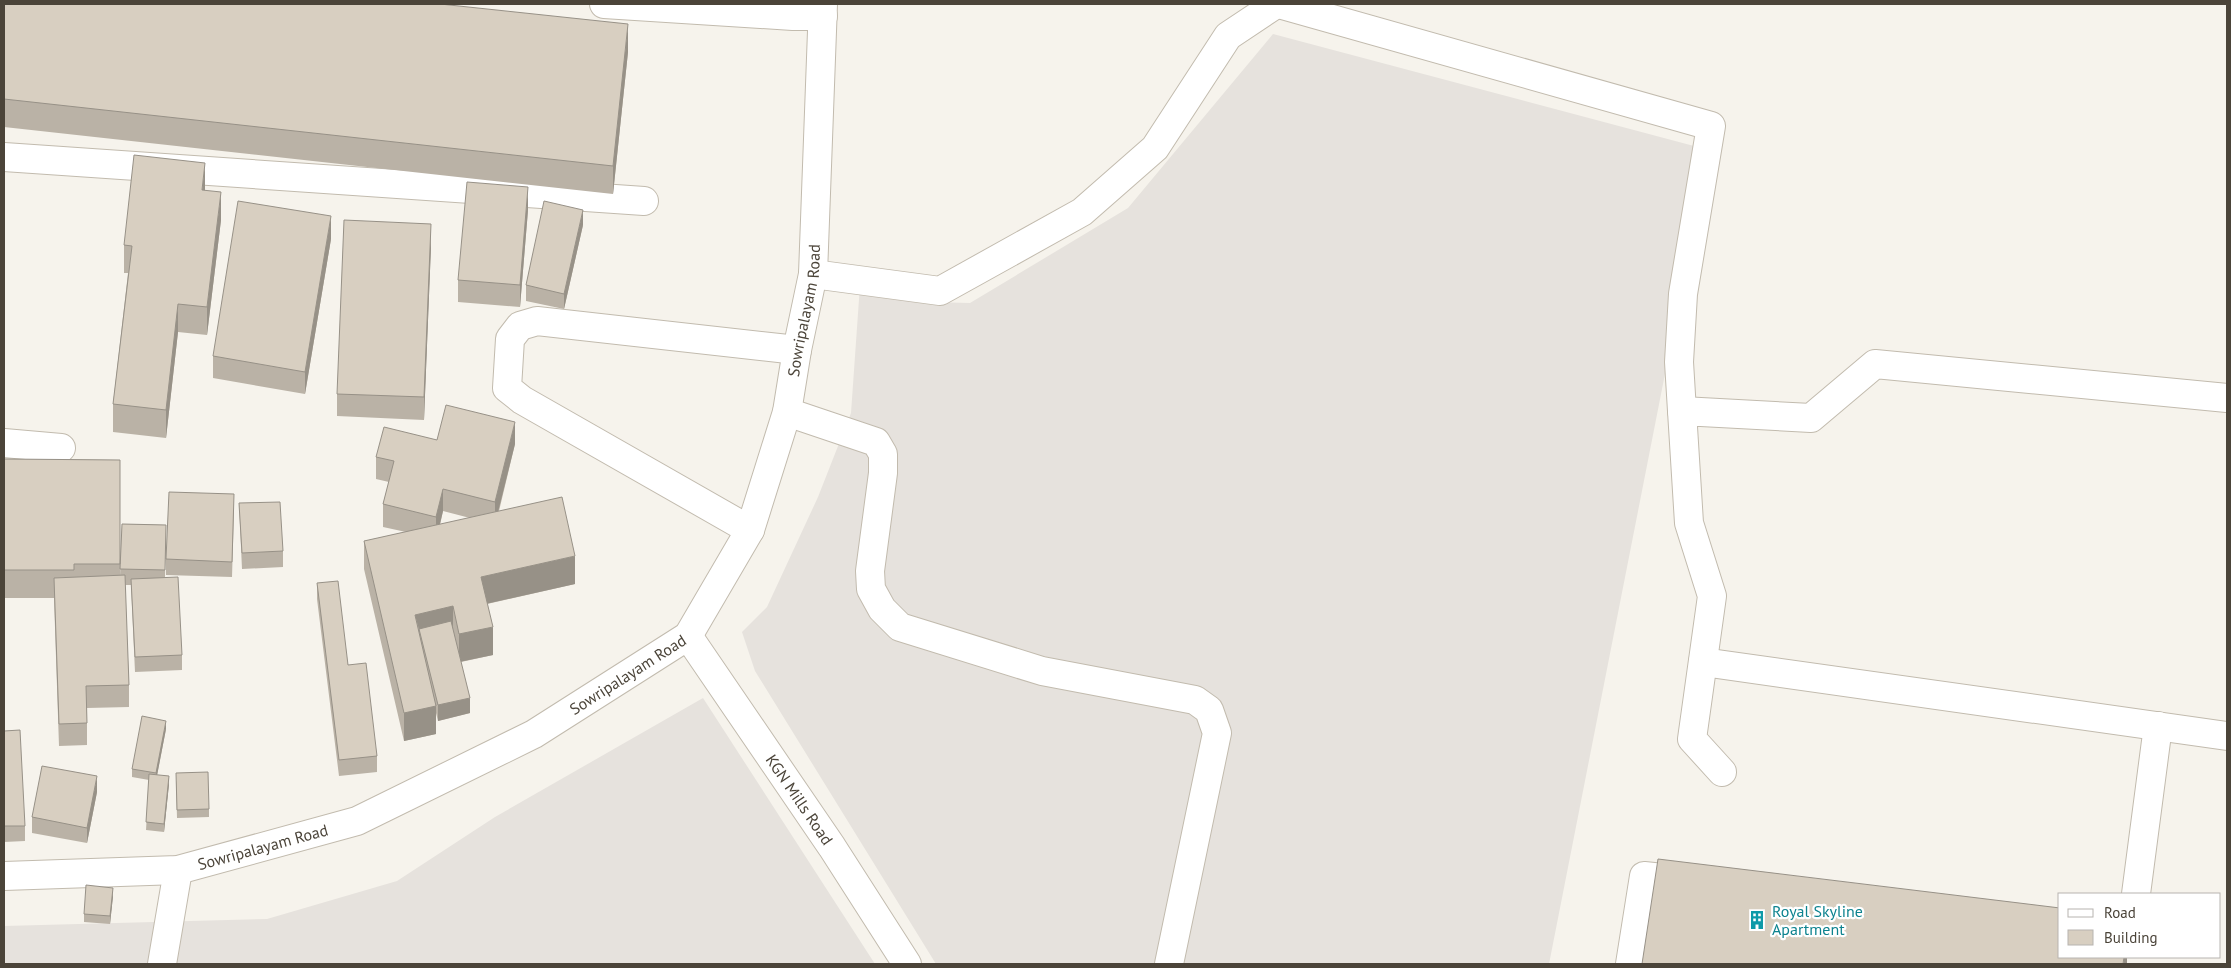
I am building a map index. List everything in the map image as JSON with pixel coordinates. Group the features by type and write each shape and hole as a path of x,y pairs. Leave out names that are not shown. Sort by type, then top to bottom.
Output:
{"street":[{"path":"604,4 794,16 823,10"},
{"path":"813,274 940,291 1082,212 1155,148 1228,36 1277,4 1711,126 1683,294 1678,362 1689,523 1712,596 1692,739 1722,772"},
{"name":"Sowripalayam Road","path":"4,876 178,870 357,821 534,734 688,636 750,530 787,412 797,350 813,274 823,10"},
{"path":"4,157 644,201"},
{"path":"750,530 522,400 507,388 510,339 520,326 537,320 797,350"},
{"path":"1682,411 1810,418 1875,364 2227,398"},
{"path":"787,412 876,442 883,454 883,474 870,571 870,589 882,609 900,627 1042,671 1195,700 1209,710 1217,733 1169,964"},
{"path":"4,443 61,448"},
{"name":"KGN Mills Road","path":"688,636 832,847 907,964"},
{"path":"1703,662 2227,736"},
{"path":"2136,893 2158,726"},
{"path":"162,964 178,870"},
{"path":"1630,964 1644,876 1713,884"}],"shaded area":[{"path":"1273,34 1709,150 1549,964 936,964 755,671 742,632 767,607 818,497 851,413 860,285 929,302 970,303 1128,208"},
{"path":"703,698 875,964 4,964 4,926 267,919 397,881 495,817"}],"building":[{"path":"4,4 440,4 628,24 613,166 4,99"},
{"path":"134,155 205,163 202,190 221,192 207,307 178,304 166,410 113,404 132,246 124,245"},
{"path":"467,182 528,187 520,285 458,280"},
{"path":"238,201 331,216 305,372 213,356"},
{"path":"544,201 583,210 564,294 526,285"},
{"path":"344,220 431,224 424,397 337,394"},
{"path":"446,405 515,422 495,502 443,489 436,517 383,504 394,461 376,457 384,427 437,440"},
{"path":"4,459 120,460 120,564 74,564 74,570 4,570"},
{"path":"169,492 234,494 232,562 166,559"},
{"path":"562,497 575,556 481,577 493,627 459,634 453,606 415,615 436,706 404,713 364,541"},
{"path":"280,502 283,551 242,553 239,503"},
{"path":"122,524 166,525 165,570 120,569"},
{"path":"125,575 129,685 86,686 87,723 59,724 54,578"},
{"path":"178,577 182,655 135,657 131,579"},
{"path":"338,581 348,665 366,663 377,756 339,760 317,583"},
{"path":"451,621 470,698 438,705 419,629"},
{"path":"142,716 166,721 156,773 132,769"},
{"path":"20,730 25,826 4,826 4,731"},
{"path":"42,766 97,776 87,828 32,817"},
{"path":"208,772 209,809 177,810 176,773"},
{"path":"149,774 169,776 164,824 146,822"},
{"path":"1658,859 2058,908 2058,958 2124,958 2123,964 1642,964"},
{"path":"86,885 113,888 110,916 84,914"}],"place":[{"name":"Royal Skyline Apartment","path":"1757,920"}]}
